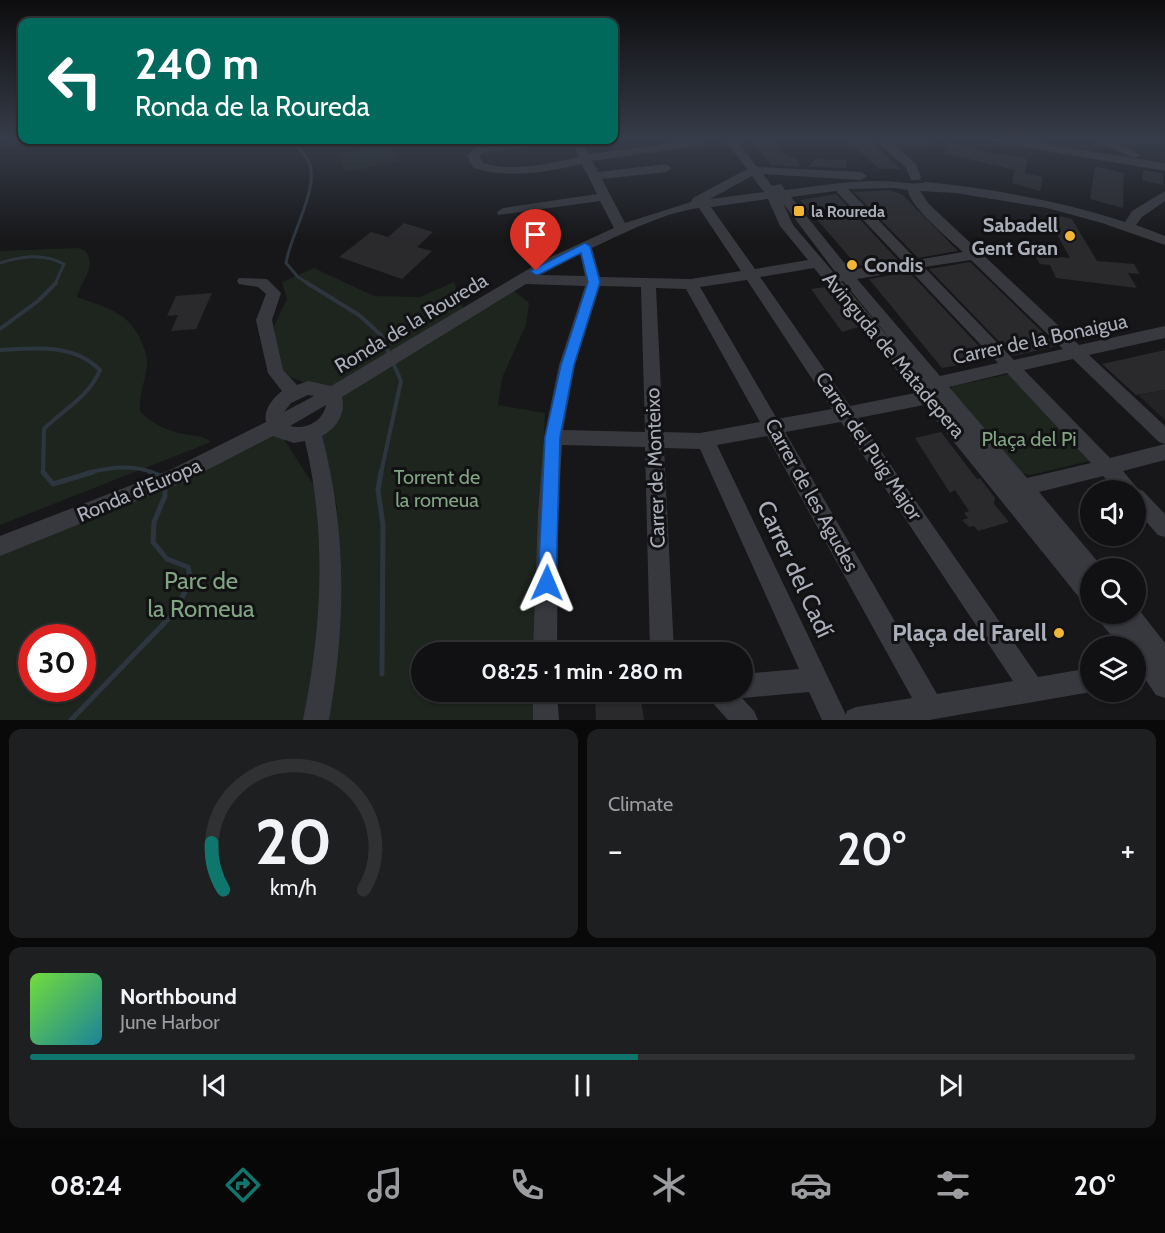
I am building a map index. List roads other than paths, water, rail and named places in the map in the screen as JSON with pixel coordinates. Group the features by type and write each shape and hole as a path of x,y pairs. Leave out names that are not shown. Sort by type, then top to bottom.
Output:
{"street":[{"path":"592,173 621,230"},
{"path":"594,176 625,173"},
{"path":"686,206 753,173"},
{"name":"Avinguda de Matadepera","path":"761,173 839,277 933,391 1015,489 1080,558"},
{"path":"802,173 914,182 1020,199 1165,234"},
{"path":"809,173 823,179 912,264 1119,480"},
{"path":"913,173 914,195 924,207 1165,437"},
{"name":"Ronda de la Roureda","path":"276,427 429,338 549,263 621,230 686,206 778,196 832,187 914,182"},
{"path":"729,184 731,193 740,199"},
{"path":"1130,224 1137,214 1165,195"},
{"path":"503,212 604,196"},
{"name":"Avinguda de Matadepera","path":"778,196 787,226 819,263 839,277"},
{"name":"Carrer del Puig Major","path":"703,204 1033,690"},
{"path":"1130,224 1165,241"},
{"path":"545,642 548,514 553,437 567,365 594,282 585,246"},
{"path":"839,277 974,255"},
{"path":"524,279 691,284 819,263"},
{"path":"244,281 262,282 274,292 264,320 271,359 276,372 294,393"},
{"name":"Carrer de Monteixo","path":"648,284 662,642"},
{"name":"Carrer de les Agudes","path":"691,284 931,707"},
{"name":"Carrer de la Bonaigua","path":"553,437 706,441 773,426 918,400 946,381 1165,332"},
{"path":"308,388 318,388 331,394 336,402 334,414 322,427 312,433 290,435 276,427 273,419 274,411 284,399 294,393 308,388"},
{"name":"Ronda d'Europa","path":"0,546 175,477 276,427"},
{"path":"312,433 329,509 330,566 330,601 324,681 316,720"},
{"name":"Carrer del Cadí","path":"706,441 835,720"},
{"path":"1015,489 1165,452"},
{"name":"Avinguda de Matadepera","path":"1015,489 1080,579"},
{"path":"1146,508 1165,528"},
{"path":"1116,624 1126,636"},
{"path":"1133,624 1157,672"},
{"path":"1146,660 1157,672"},
{"path":"753,685 816,679"},
{"path":"856,720 1080,682"},
{"path":"546,702 546,720"},
{"path":"729,702 745,720"}],"waterway":[{"path":"309,284 298,277 286,263 308,198 311,173"},
{"path":"0,263 40,257 64,264 55,284"},
{"path":"307,283 359,315 381,335 401,381 381,473"},
{"path":"0,329 38,301 55,284"},
{"path":"0,350 40,348 66,351 89,361 100,370 83,395 44,429 43,472"},
{"path":"87,473 121,467 138,468 154,473"},
{"path":"43,472 53,484 93,472"},
{"path":"150,472 161,476"},
{"path":"381,472 378,490 383,525 382,674"},
{"path":"71,720 174,613 191,580 188,567 167,559 153,542 154,522 165,496 165,487"}],"place":[{"name":"la Roureda","path":"799,211"},
{"name":"Sabadell Gent Gran","path":"1070,236"},
{"name":"Condis","path":"852,265"},
{"name":"Plaça del Farell","path":"1059,633"}],"park label":[{"name":"Plaça del Pi","path":"1029,439"},
{"name":"Torrent de la romeua","path":"437,488"},
{"name":"Parc de la Romeua","path":"201,595"}]}
